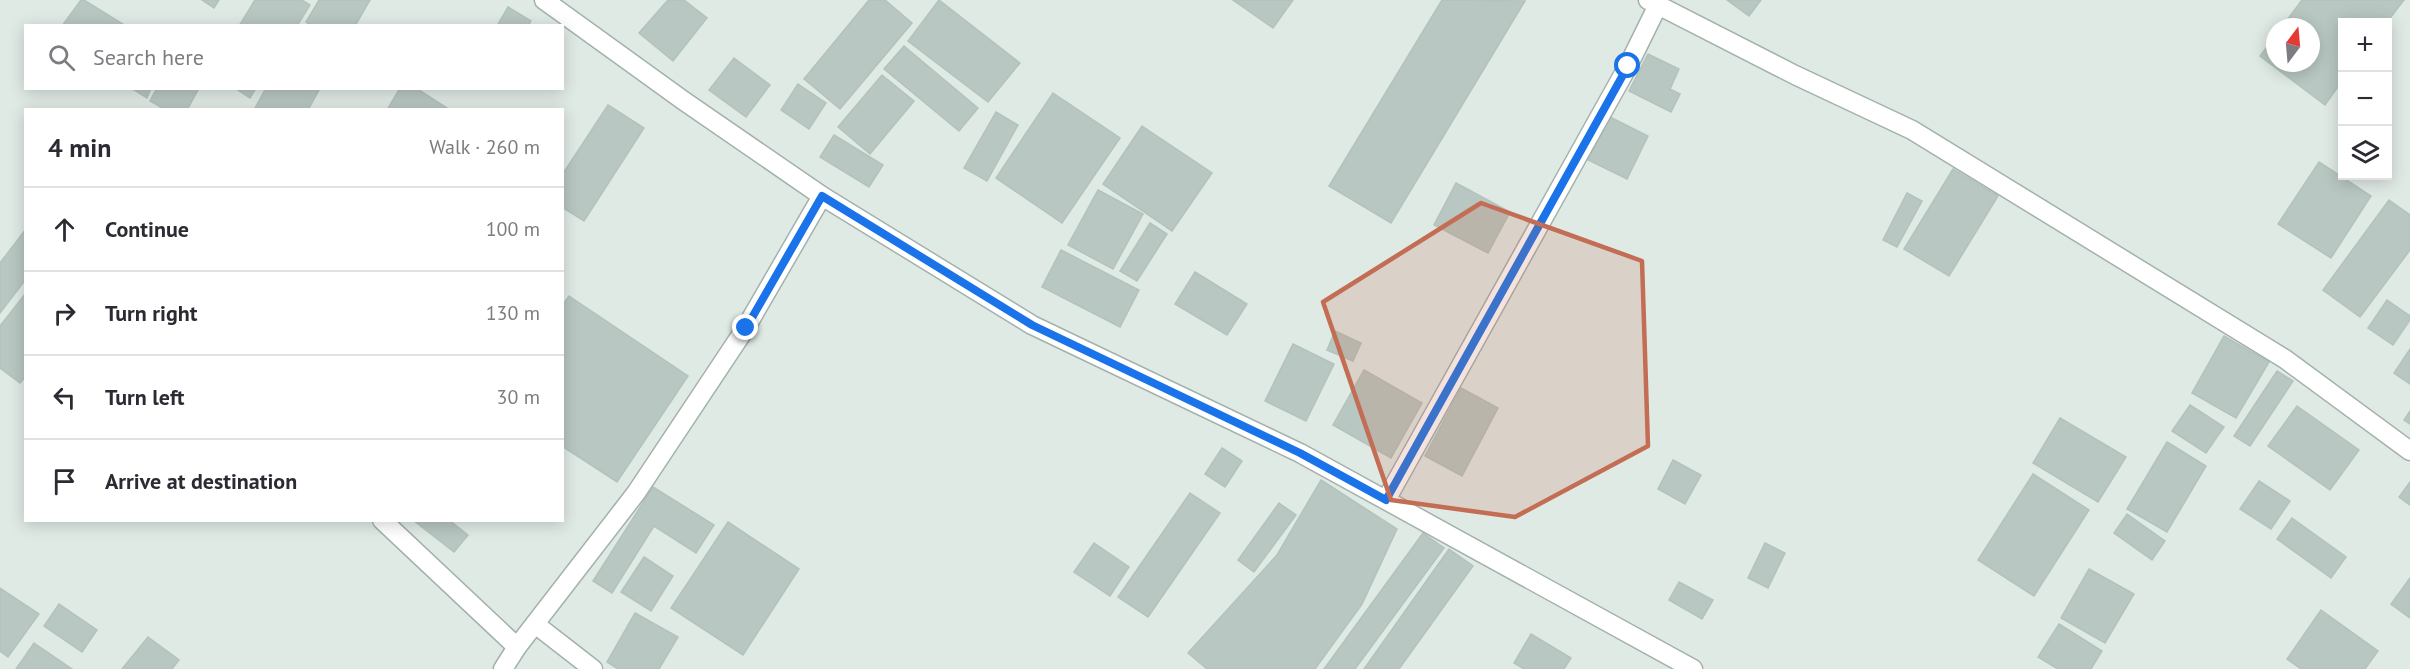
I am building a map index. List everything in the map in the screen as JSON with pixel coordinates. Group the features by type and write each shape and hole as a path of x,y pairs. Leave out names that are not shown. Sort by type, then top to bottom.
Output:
{"street":[{"path":"544,0 684,101 822,196 1032,325 1300,453 1694,669"},
{"path":"1386,500 1628,66 1653,2 1795,75 1912,130 2285,359 2410,451"},
{"path":"502,669 636,493 746,328 822,196"},
{"path":"384,522 517,647"},
{"path":"535,624 593,669"}],"highlighted area":[{"path":"1481,203 1642,261 1648,446 1515,517 1391,500 1323,302"}],"building":[{"path":"81,0 84,0 123,24 63,24"},
{"path":"202,0 219,0 214,8"},
{"path":"255,0 302,0 310,5 298,24 240,24"},
{"path":"319,0 370,0 356,24 309,24 306,22"},
{"path":"668,0 684,0 707,18 673,61 639,33"},
{"path":"869,0 885,0 912,23 840,109 804,79"},
{"path":"939,0 1020,63 988,102 908,41"},
{"path":"1233,0 1293,0 1273,28"},
{"path":"1442,0 1525,1 1391,223 1329,186"},
{"path":"1727,0 1761,0 1749,16"},
{"path":"2302,0 2404,0 2390,18 2338,18 2338,87 2325,105 2281,72 2320,72 2320,18 2289,18"},
{"path":"508,7 531,21 529,24 498,24"},
{"path":"904,46 978,108 959,131 884,69"},
{"path":"2266,48 2266,61 2260,56"},
{"path":"1648,54 1679,69 1670,89 1680,94 1671,112 1629,91"},
{"path":"734,58 770,85 746,117 709,90"},
{"path":"882,75 914,101 870,154 838,127"},
{"path":"798,84 826,103 809,129 781,110"},
{"path":"134,90 150,90 147,98"},
{"path":"156,90 198,90 188,108 162,108 150,101"},
{"path":"238,90 255,90 250,98"},
{"path":"265,90 319,90 309,108 255,108"},
{"path":"399,90 419,90 447,108 388,108"},
{"path":"1053,93 1120,138 1062,223 996,178"},
{"path":"608,105 644,128 584,221 564,208 564,172"},
{"path":"996,112 1018,125 987,181 964,168"},
{"path":"1604,114 1648,136 1627,179 1582,157"},
{"path":"1142,126 1212,173 1172,231 1103,184"},
{"path":"834,135 883,165 869,187 820,157"},
{"path":"2319,162 2338,174 2338,180 2347,180 2371,196 2331,258 2278,224"},
{"path":"1953,169 1998,196 1949,276 1904,249"},
{"path":"1456,183 1510,212 1488,253 1434,225"},
{"path":"1098,190 1143,214 1113,269 1068,245"},
{"path":"1907,193 1922,201 1897,247 1883,240"},
{"path":"2389,200 2410,215 2410,250 2360,317 2323,290"},
{"path":"1150,223 1167,234 1137,281 1120,271"},
{"path":"24,232 24,282 0,313 0,263"},
{"path":"1061,250 1139,290 1120,327 1042,287"},
{"path":"1195,272 1247,304 1227,335 1175,304"},
{"path":"24,296 24,378 20,383 0,368 0,326"},
{"path":"569,296 688,376 617,482 564,447 564,303"},
{"path":"2387,300 2410,316 2410,320 2393,345 2368,328"},
{"path":"1335,331 1361,343 1353,361 1327,350"},
{"path":"2224,336 2269,362 2236,418 2192,393"},
{"path":"1293,344 1334,364 1306,421 1265,401"},
{"path":"2410,349 2410,384 2394,373"},
{"path":"1364,370 1422,403 1391,458 1333,425"},
{"path":"2277,371 2293,381 2250,446 2234,436"},
{"path":"1461,388 1498,408 1462,476 1425,456"},
{"path":"2190,405 2224,427 2206,453 2172,431"},
{"path":"2297,406 2359,450 2330,490 2268,446"},
{"path":"2410,411 2410,424 2404,420"},
{"path":"2060,418 2126,457 2098,502 2033,463"},
{"path":"2167,442 2206,466 2167,532 2127,509"},
{"path":"1222,448 1242,461 1225,487 1205,474"},
{"path":"1673,460 1701,475 1685,504 1658,489"},
{"path":"2033,474 2089,510 2034,596 1978,560"},
{"path":"1321,480 1397,529 1362,604 1315,669 1207,669 1188,653 1277,555"},
{"path":"2259,481 2290,501 2271,529 2240,509"},
{"path":"2410,482 2410,505 2399,497"},
{"path":"653,487 714,525 696,553 654,526 612,593 593,581"},
{"path":"1190,493 1220,513 1148,617 1118,597"},
{"path":"1279,503 1296,515 1254,572 1238,560"},
{"path":"2127,514 2165,541 2152,560 2114,533"},
{"path":"2292,518 2346,557 2331,578 2277,539"},
{"path":"416,522 452,522 468,535 454,552"},
{"path":"728,522 799,569 743,655 671,608"},
{"path":"1423,533 1444,548 1355,669 1324,669"},
{"path":"1094,543 1129,567 1110,596 1074,572"},
{"path":"1765,543 1785,553 1768,588 1748,578"},
{"path":"1449,549 1473,566 1399,669 1364,669"},
{"path":"644,557 673,576 651,611 621,592"},
{"path":"2089,569 2134,594 2105,643 2061,618"},
{"path":"2410,578 2410,618 2391,604"},
{"path":"1679,582 1713,600 1702,619 1669,600"},
{"path":"0,588 39,614 8,657 0,651"},
{"path":"59,604 97,630 82,652 44,626"},
{"path":"2321,610 2378,651 2365,669 2301,669 2287,659"},
{"path":"635,613 678,637 659,669 618,669 607,662"},
{"path":"2059,624 2102,651 2091,669 2058,669 2038,657"},
{"path":"1531,634 1571,658 1564,669 1524,669 1514,663"},
{"path":"148,637 179,660 172,669 122,669"},
{"path":"34,643 72,669 16,669"}],"route":[{"path":"746,328 822,196 1032,325 1300,453 1386,500 1628,66"}]}
